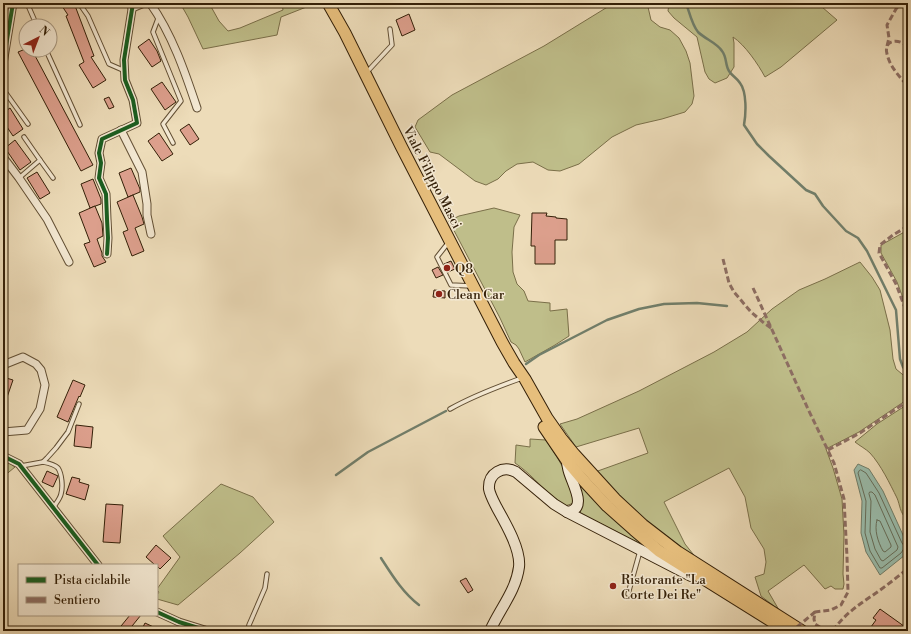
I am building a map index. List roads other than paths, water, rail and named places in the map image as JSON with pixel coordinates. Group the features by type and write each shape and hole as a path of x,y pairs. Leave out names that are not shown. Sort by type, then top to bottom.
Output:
{"main road":[{"name":"Viale Filippo Masci","path":"328,3 345,33 401,146 522,378 561,438 615,499 643,525 678,552 802,631"},
{"name":"Viale Filippo Masci","path":"522,378 527,398 541,421 567,461 596,495 660,551 787,631"},
{"name":"Viale Filippo Masci","path":"561,438 566,448 567,461"},
{"path":"566,512 570,512 574,509 578,500 567,468 567,461"},
{"path":"490,631 512,590 517,578 519,567 519,556 489,487 491,478 499,471 506,469 512,470 519,474 554,504 566,512 735,599"},
{"path":"640,550 670,558"},
{"name":"Viale Filippo Masci","path":"670,558 684,561 706,570"}],"street":[{"path":"3,64 13,3"},
{"path":"107,254 108,238 106,194 99,178 101,164 99,153 102,139 137,123 133,100 125,80 124,60 133,5 149,3 159,15 175,49 197,108"},
{"path":"121,130 142,172 151,234"},
{"path":"3,157 47,219 69,262"},
{"path":"3,365 23,357 36,364 41,370 45,385 40,409 27,430 3,432"},
{"path":"3,456 19,464 97,564"},
{"path":"158,612 179,622 208,631"}],"lane":[{"path":"27,3 33,18"},
{"path":"79,3 88,16 109,64 125,71"},
{"path":"159,15 153,32 181,101 163,124 173,143"},
{"path":"366,74 392,45 390,29"},
{"path":"50,58 80,125"},
{"path":"3,89 28,124"},
{"path":"24,137 53,178"},
{"path":"19,178 40,160"},
{"path":"450,241 437,258 451,285 474,286"},
{"path":"450,409 513,380 522,378"},
{"path":"43,462 68,432 79,404"},
{"path":"20,466 43,462 52,464 59,469 61,477 61,494 53,508"},
{"path":"628,594 640,550"},
{"path":"248,631 249,625 265,588 267,574"}],"water":[{"path":"858,464 869,469 883,491 908,546 905,555 880,575 866,552 861,533 862,501 854,470"}],"waterway":[{"path":"686,3 692,22 698,32 720,48 724,53 729,71 739,81 744,92 744,125 757,144 806,190 815,194 823,206 846,231 858,238 867,251 896,310 900,359 908,374"},
{"path":"526,364 539,355 607,320 639,309 664,304 697,303 727,306"},
{"path":"336,475 368,452 446,411"},
{"path":"381,558 403,589 419,605"}],"place":[{"name":"Q8","path":"447,268"},
{"name":"Clean Car","path":"439,294"},
{"name":"Ristorante \"La Corte Dei Re\"","path":"613,586"}]}
